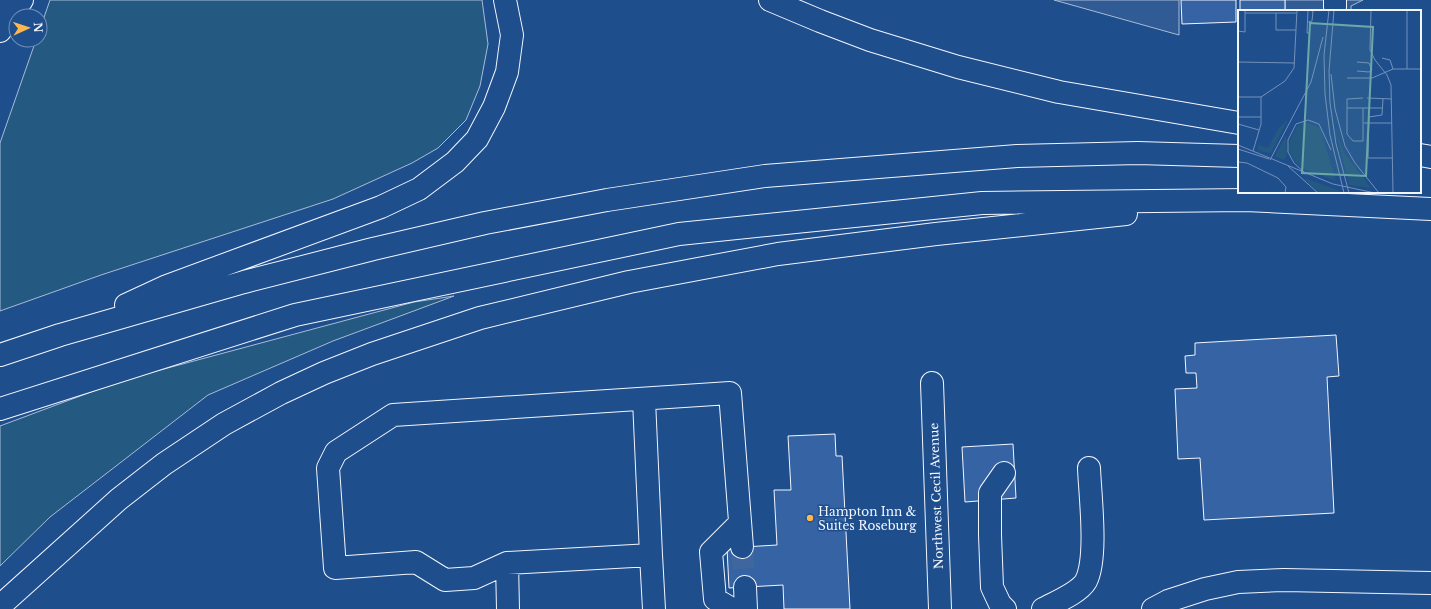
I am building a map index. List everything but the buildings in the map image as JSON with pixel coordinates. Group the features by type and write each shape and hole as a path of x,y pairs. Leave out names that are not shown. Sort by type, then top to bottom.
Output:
{"main road":[{"path":"0,20 7,0"},
{"path":"0,31 22,0"},
{"path":"60,336 167,286 381,207 419,189 455,162 476,139 494,107 507,72 512,35 505,0"},
{"path":"770,0 870,40 958,67 1060,92 1238,123"},
{"path":"0,356 60,336 244,282 372,248 485,223 607,200 765,176 1009,157 1138,154 1238,156"},
{"path":"1421,155 1431,157"},
{"path":"1421,165 1431,166"},
{"path":"0,606 119,499 164,464 224,424 281,393 372,354 480,318 629,282 778,254 936,234 1246,200"},
{"path":"0,409 295,315 679,234 982,203 1246,200 1431,209"},
{"name":"Northwest Cecil Avenue","path":"932,384 940,609"},
{"path":"651,555 507,563 474,578 445,580 416,562 335,568 328,468 336,452 393,415 644,400 730,393 742,547"},
{"path":"644,400 654,609"},
{"path":"1043,609 1074,593 1086,581 1093,551 1089,468"},
{"path":"1004,473 990,493 990,535 992,588 1000,604 1005,609"},
{"path":"732,609 715,599 712,552 740,523"},
{"path":"507,563 508,609"},
{"path":"1153,609 1168,601 1205,588 1238,582 1284,580 1431,583"},
{"path":"745,587 746,609"}],"shaded area":[{"path":"50,0 482,0 488,44 480,86 466,120 438,148 412,163 333,199 101,275 0,311 0,143 33,48 48,48 47,8"},
{"path":"1054,0 1179,0 1179,35"},
{"path":"1285,0 1363,0 1351,6 1351,10 1285,10"},
{"path":"454,296 333,341 208,395 50,517 0,566 0,426 123,380 414,302"}],"tunnel":[{"path":"742,547 745,587"}],"place":[{"name":"Hampton Inn & Suites Roseburg","path":"810,518"}]}
